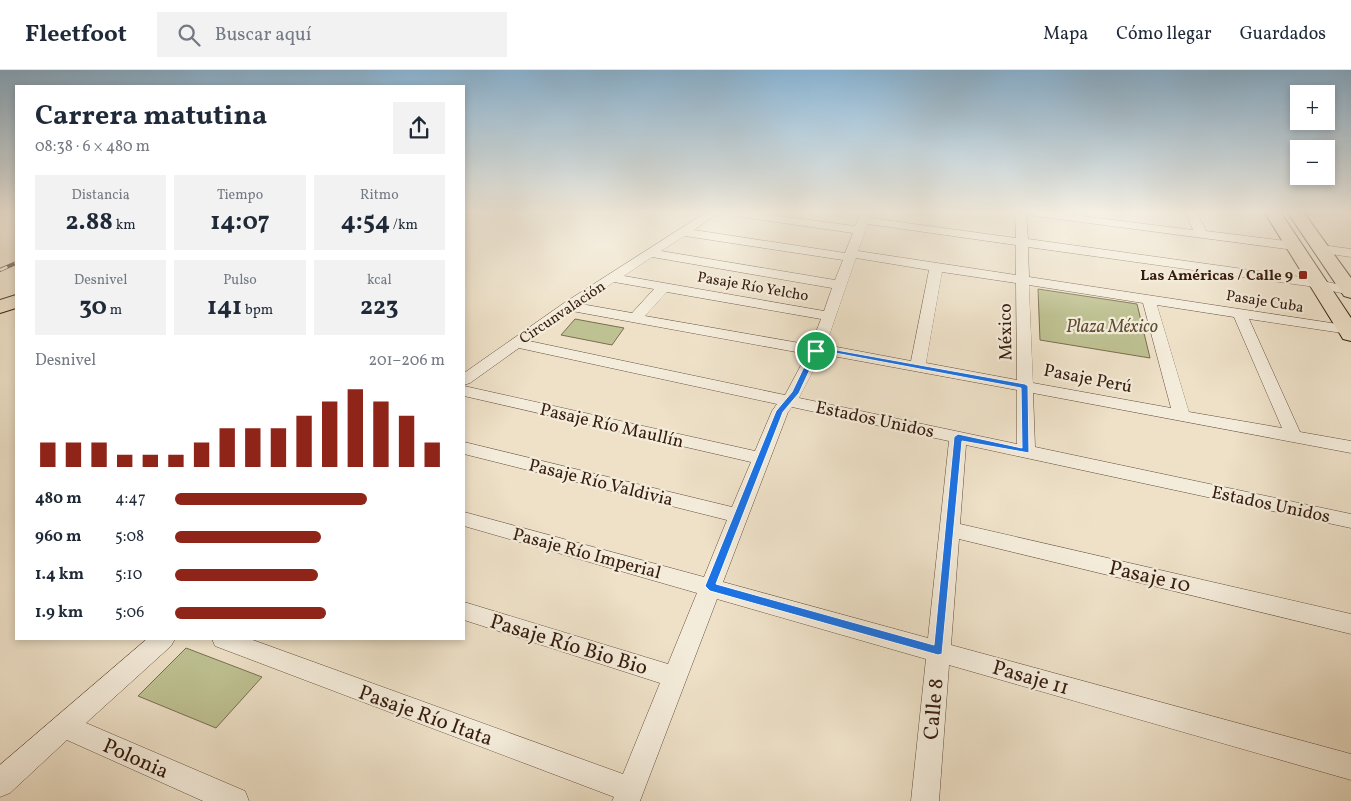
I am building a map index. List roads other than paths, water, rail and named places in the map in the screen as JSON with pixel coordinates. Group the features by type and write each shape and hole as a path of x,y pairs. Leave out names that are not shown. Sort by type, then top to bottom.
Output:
{"main road":[{"path":"1295,247 1350,332"},
{"path":"1321,249 1351,291"},
{"path":"0,300 15,293"},
{"path":"0,307 15,301"}],"street":[{"name":"Circunvalación","path":"465,379 658,247"},
{"name":"Pasaje Cuba","path":"788,247 936,267 1350,332"},
{"path":"628,796 780,411 790,401 816,349 853,247"},
{"name":"México","path":"1022,247 1026,452"},
{"path":"1058,247 1318,284 1351,291"},
{"path":"1321,249 1351,253"},
{"path":"649,253 840,285"},
{"path":"918,366 936,267"},
{"name":"Pasaje Río Yelcho","path":"612,278 828,316"},
{"path":"635,318 664,287"},
{"path":"1149,300 1182,416"},
{"name":"Pasaje Perú","path":"570,306 918,366 1351,448"},
{"path":"1240,314 1294,437"},
{"name":"Estados Unidos","path":"516,343 1351,521"},
{"name":"Pasaje Río Maullín","path":"465,391 761,458"},
{"name":"Calle 8","path":"925,801 958,437"},
{"name":"Pasaje Río Valdivia","path":"465,448 738,516"},
{"name":"Pasaje Río Imperial","path":"465,518 710,586"},
{"name":"Pasaje 10","path":"950,529 1351,624"},
{"name":"Pasaje 11","path":"710,586 1351,767"},
{"name":"Pasaje Río Bio Bio","path":"465,611 674,677"},
{"path":"0,783 161,640"},
{"name":"Pasaje Río Itata","path":"226,640 628,796"},
{"name":"Polonia","path":"64,726 235,801"}],"railway":[{"path":"0,270 15,263"}],"place":[{"name":"Las Américas / Calle 9","path":"1303,275"}],"park label":[{"name":"Plaza México","path":"1112,326"}]}
